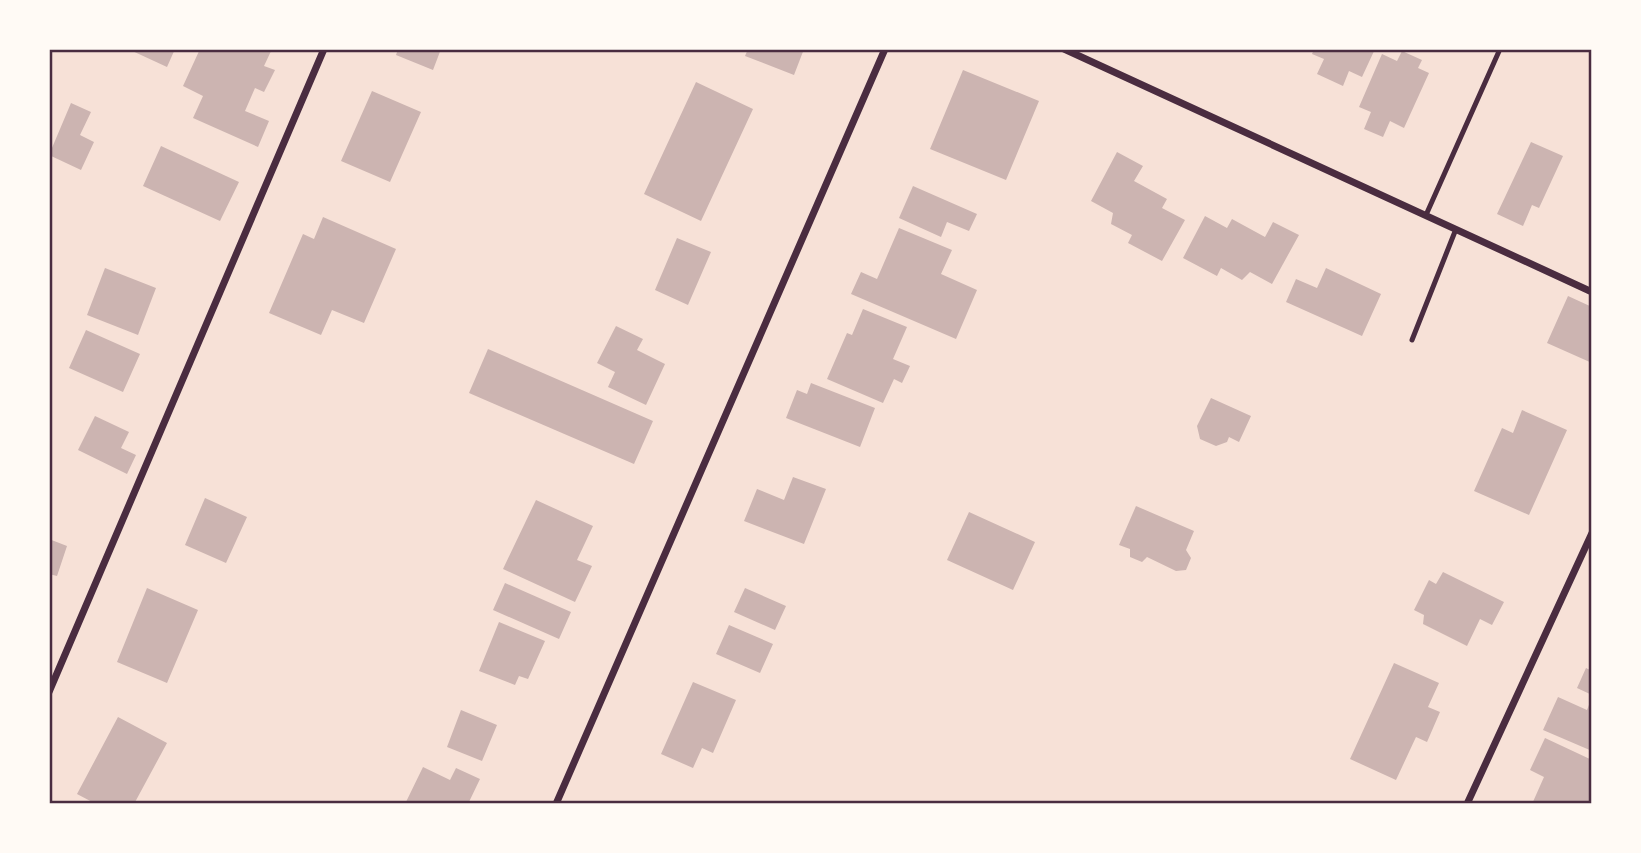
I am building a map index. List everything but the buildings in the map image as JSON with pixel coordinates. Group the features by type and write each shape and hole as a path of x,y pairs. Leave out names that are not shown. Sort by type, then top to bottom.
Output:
{"street":[{"path":"49,692 324,49"},
{"path":"556,804 886,49"},
{"path":"1064,49 1592,292"},
{"path":"1467,804 1592,533"}],"lane":[{"path":"1426,215 1500,49"},
{"path":"1412,340 1456,229"}]}
